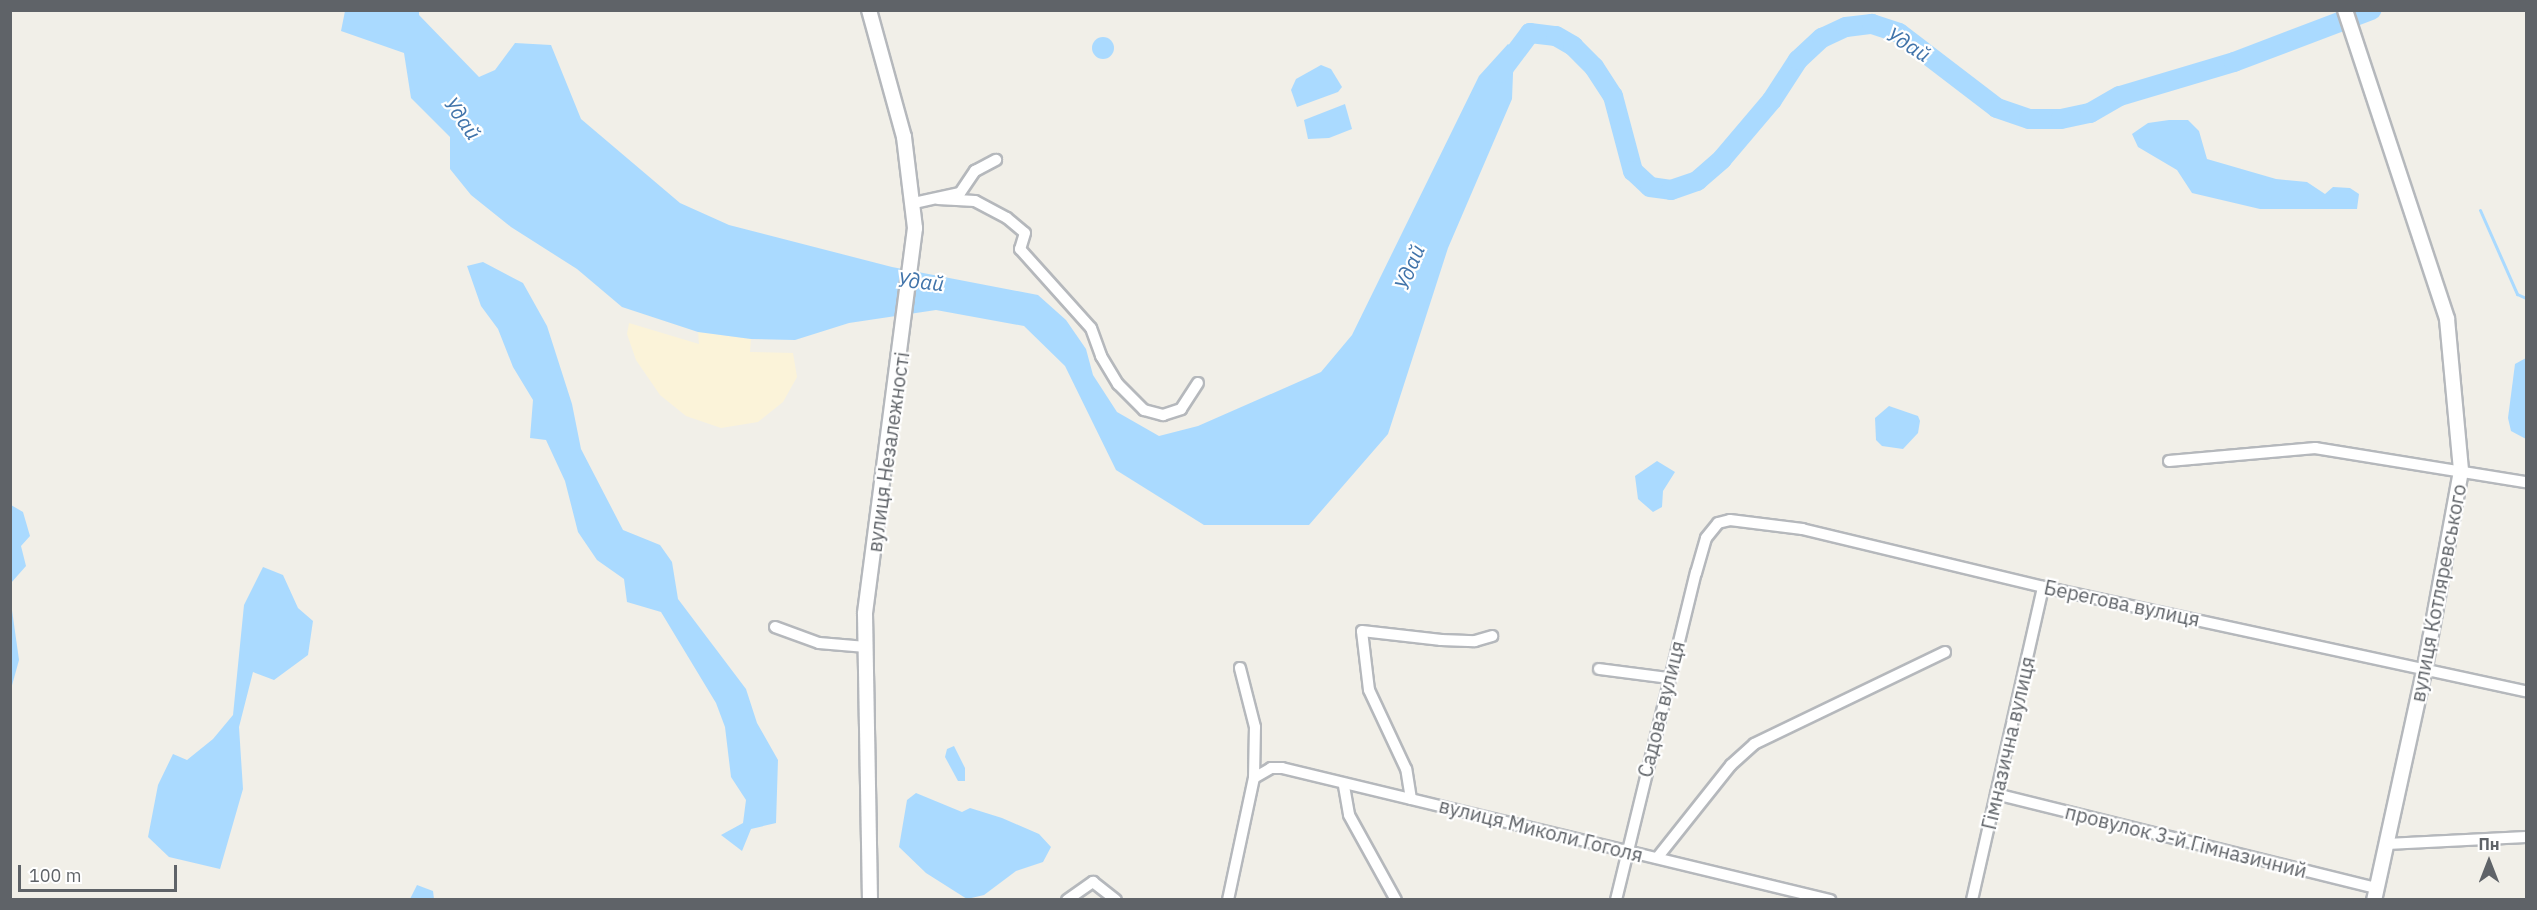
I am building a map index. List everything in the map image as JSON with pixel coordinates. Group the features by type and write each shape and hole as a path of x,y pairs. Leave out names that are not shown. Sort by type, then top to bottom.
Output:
{"main road":[{"name":"вулиця Незалежності","path":"869,10 904,137 914,204 915,228 903,342 866,614 870,900"},
{"name":"вулиця Котляревського","path":"2345,10 2447,319 2461,471 2425,667 2375,894"}],"street":[{"path":"914,204 960,193 975,171 996,160"},
{"path":"938,199 975,201 1007,218 1025,232 1020,249 1091,328 1101,356 1118,384 1144,410 1163,415 1181,409 1198,382"},
{"path":"2169,461 2315,448 2526,482"},
{"name":"Берегова вулиця","path":"1718,523 1730,520 1802,529 2043,587 2425,667 2526,691"},
{"name":"Садова вулиця","path":"1616,900 1668,678 1706,538 1718,523"},
{"name":"Гімназична вулиця","path":"1972,900 2043,587"},
{"path":"775,627 819,643 866,647"},
{"path":"1411,799 1406,769 1370,690 1362,631 1441,640 1475,641 1492,636"},
{"path":"1657,858 1731,765 1755,744 1945,652"},
{"path":"1228,900 1254,778 1255,727 1240,668"},
{"path":"1599,669 1668,678"},
{"name":"вулиця Миколи Гоголя","path":"1254,778 1271,768 1282,768 1344,786 1411,799 1830,900"},
{"path":"1344,786 1349,815 1396,900"},
{"name":"провулок 3-й Гімназичний","path":"1996,794 2375,894"},
{"path":"2386,844 2526,837"},
{"path":"1067,900 1092,882 1116,900"}],"sand":[{"path":"629,323 699,344 698,332 751,339 750,352 793,353 797,377 783,402 758,422 721,428 686,416 660,395 636,360 627,334"}],"water":[{"path":"345,11 419,11 419,15 479,77 495,70 515,43 551,45 581,119 680,203 729,225 892,267 1038,295 1066,320 1086,349 1093,375 1117,412 1159,436 1198,426 1321,372 1352,335 1479,76 1508,44 1514,49 1512,99 1448,248 1388,434 1309,525 1204,525 1116,470 1065,366 1024,326 936,310 849,323 795,340 751,339 698,332 622,307 577,269 511,227 471,195 450,169 450,137 411,98 404,53 341,31"},
{"path":"1103,37 1111,40 1114,48 1111,56 1103,59 1095,56 1092,48 1095,40"},
{"path":"1321,65 1331,69 1342,87 1338,92 1297,107 1291,90 1296,79"},
{"path":"1345,104 1352,129 1329,138 1308,139 1304,120"},
{"path":"2188,120 2199,131 2207,159 2276,179 2307,182 2325,194 2333,187 2350,188 2359,194 2357,209 2260,209 2192,193 2177,170 2138,147 2132,134 2148,123"},
{"path":"483,262 523,283 547,326 572,404 581,449 623,530 660,545 672,562 678,599 746,689 757,723 778,760 776,823 751,829 742,851 721,835 743,823 746,800 731,777 725,727 716,703 661,612 627,602 624,579 597,560 578,532 565,481 546,440 530,438 533,400 513,367 498,329 481,306 467,266"},
{"path":"2526,358 2526,439 2511,431 2508,418 2515,364"},
{"path":"1889,406 1918,416 1920,421 1918,433 1903,449 1882,446 1876,440 1875,418"},
{"path":"1657,461 1675,472 1663,491 1662,507 1653,512 1638,499 1635,476"},
{"path":"11,505 23,512 30,536 21,546 26,566 11,583"},
{"path":"263,567 283,575 298,608 313,621 308,655 274,680 253,672 239,727 243,789 220,869 169,857 148,837 158,785 173,754 187,760 213,739 233,715 244,605"},
{"path":"11,603 19,660 10,689"},
{"path":"954,746 965,768 965,781 958,781 945,757 947,749"},
{"path":"916,793 962,812 970,808 1002,818 1039,834 1051,847 1043,862 1016,871 984,895 967,899 926,873 899,847 907,800"},
{"path":"417,885 433,891 434,899 410,899"}],"waterway":[{"name":"Удай","path":"1500,73 1530,33 1556,36 1573,46 1594,67 1613,96 1633,171 1650,187 1671,190 1697,181 1722,159 1772,100 1798,60 1822,38 1846,27 1872,24 1899,33 1997,108 2029,119 2061,119 2090,113 2120,96 2234,62 2371,10"},
{"path":"2480,210 2517,294 2526,298"}]}
